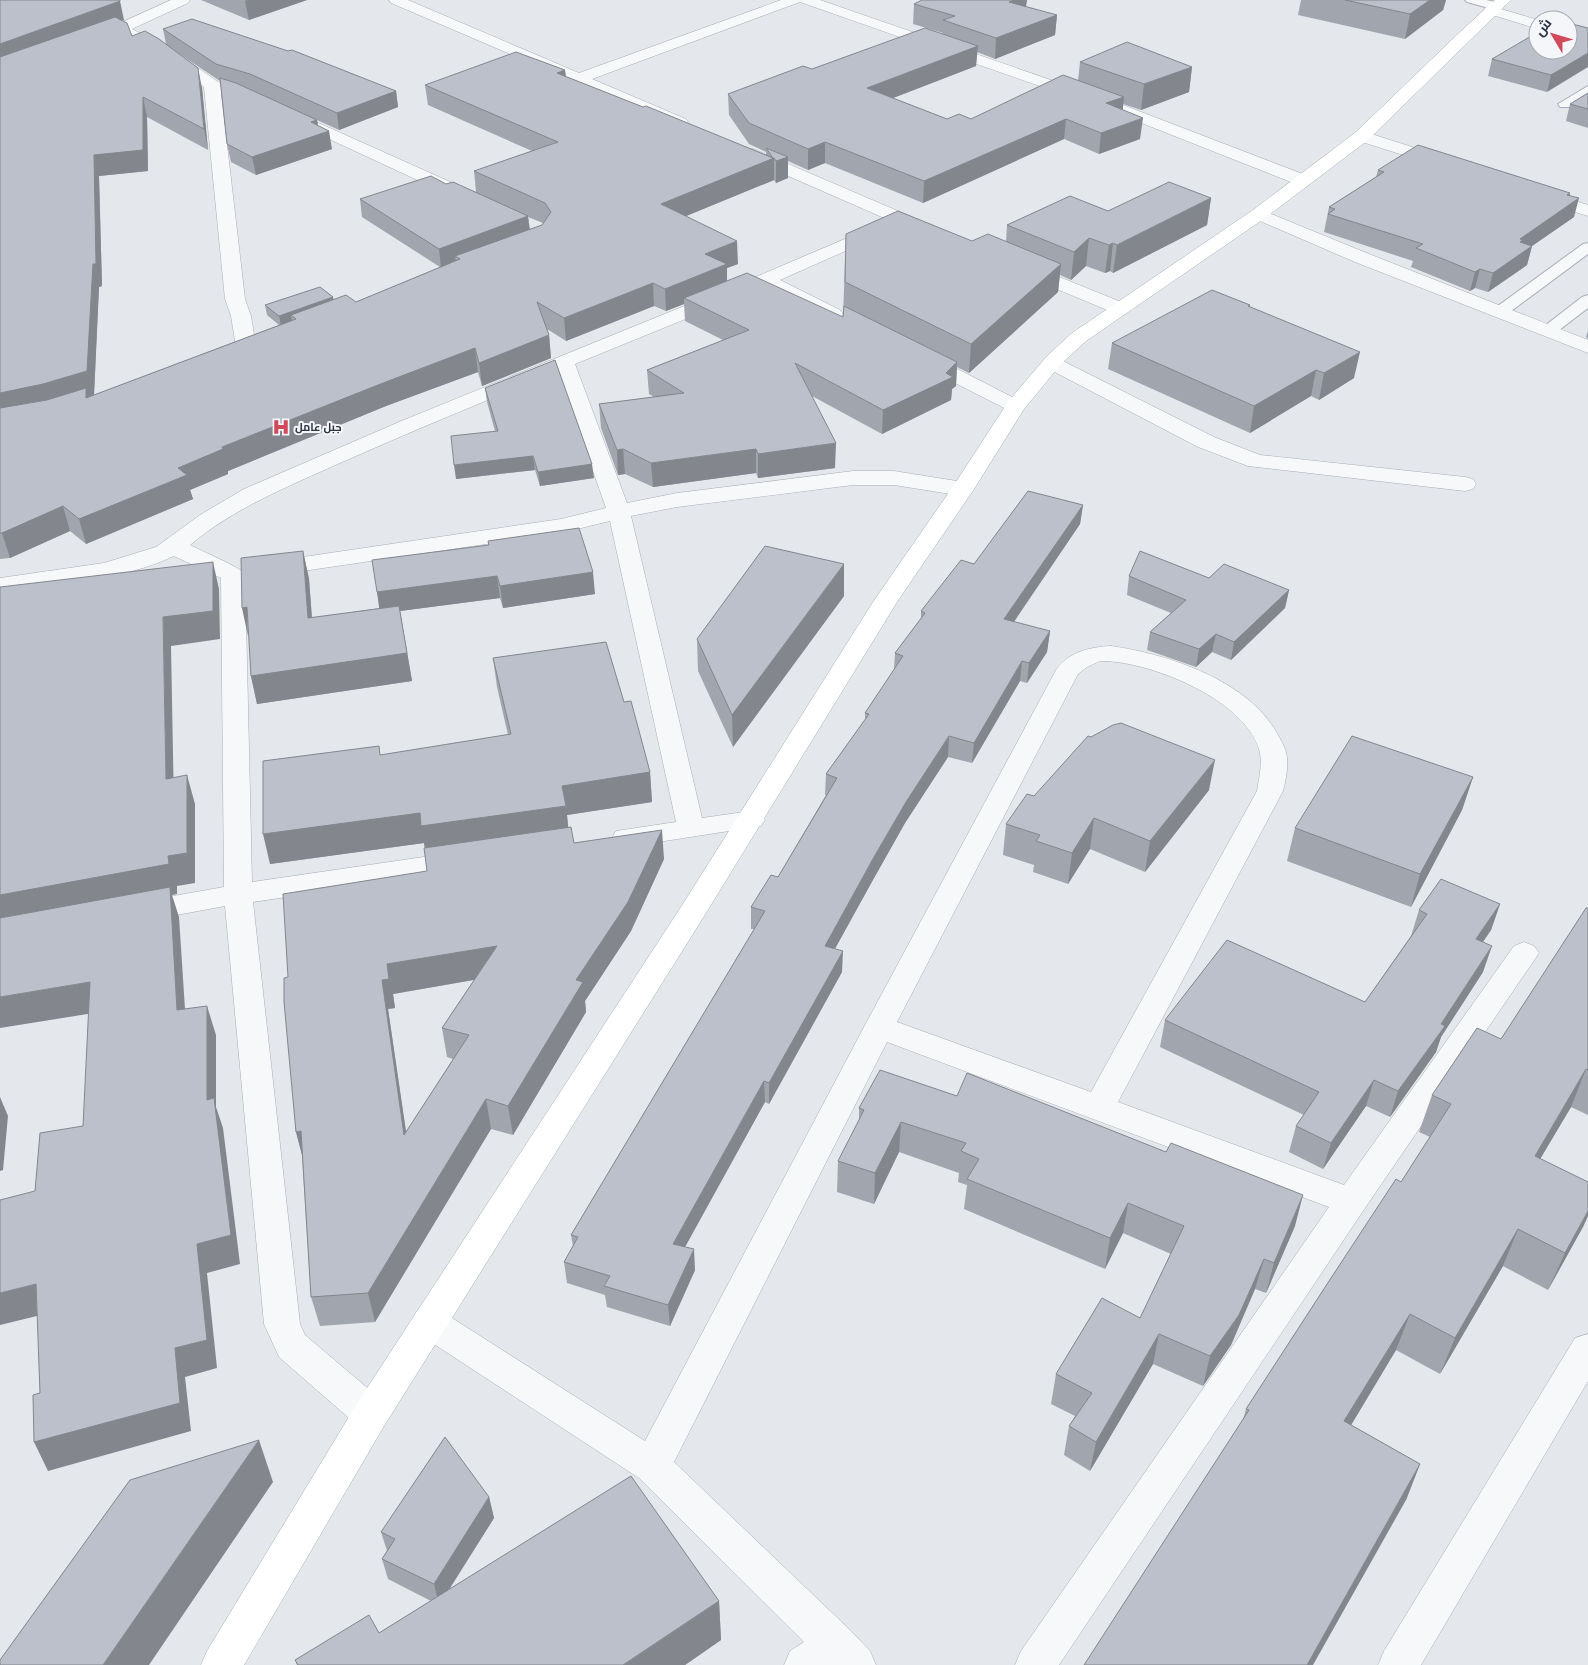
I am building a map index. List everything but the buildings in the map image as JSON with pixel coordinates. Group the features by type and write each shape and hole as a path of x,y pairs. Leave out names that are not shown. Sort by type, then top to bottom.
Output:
{"main road":[{"path":"221,1665 371,1414 429,1322 751,820 885,602 963,489 1015,406 1052,363 1079,337 1118,308 1259,214 1362,136 1490,4"}],"street":[{"path":"96,38 121,29 144,10 183,0"},
{"path":"396,0 696,129"},
{"path":"579,78 795,0"},
{"path":"806,0 1117,108 1302,180"},
{"path":"1490,4 1528,21"},
{"path":"121,29 169,54 212,85 246,95 477,202"},
{"path":"212,85 236,299 246,347"},
{"path":"1362,136 1464,170"},
{"path":"740,148 929,230"},
{"path":"1529,191 1588,211"},
{"path":"1259,214 1362,258 1588,347"},
{"path":"0,585 112,568 150,558 175,547 211,518 252,494 406,426 565,363 765,280 902,219"},
{"path":"1010,264 1118,308"},
{"path":"765,280 851,323"},
{"path":"228,354 265,340"},
{"path":"903,350 1015,406"},
{"path":"565,363 619,512 692,828"},
{"path":"1052,363 1206,442 1256,461 1465,484"},
{"path":"175,547 216,568 233,574 546,529 677,500 853,478 894,478 963,489"},
{"path":"233,574 238,894 282,1324 292,1346 371,1414"},
{"path":"652,1466 879,1027 1068,670 1086,657 1098,653 1116,653 1190,675 1230,695 1262,727 1272,747 1274,770 1270,791 1099,1107"},
{"path":"603,841 751,820"},
{"path":"114,917 238,894 494,857"},
{"path":"1035,1665 1351,1201 1524,953"},
{"path":"879,1027 1351,1201"},
{"path":"429,1322 652,1466 846,1654"},
{"path":"1398,1665 1588,1349"},
{"path":"804,1665 846,1654"}],"lane":[{"path":"1565,104 1588,90"},
{"path":"1501,312 1588,247"},
{"path":"1548,330 1588,300"}],"place":[{"name":"جبل عامل","path":"281,427"}]}
